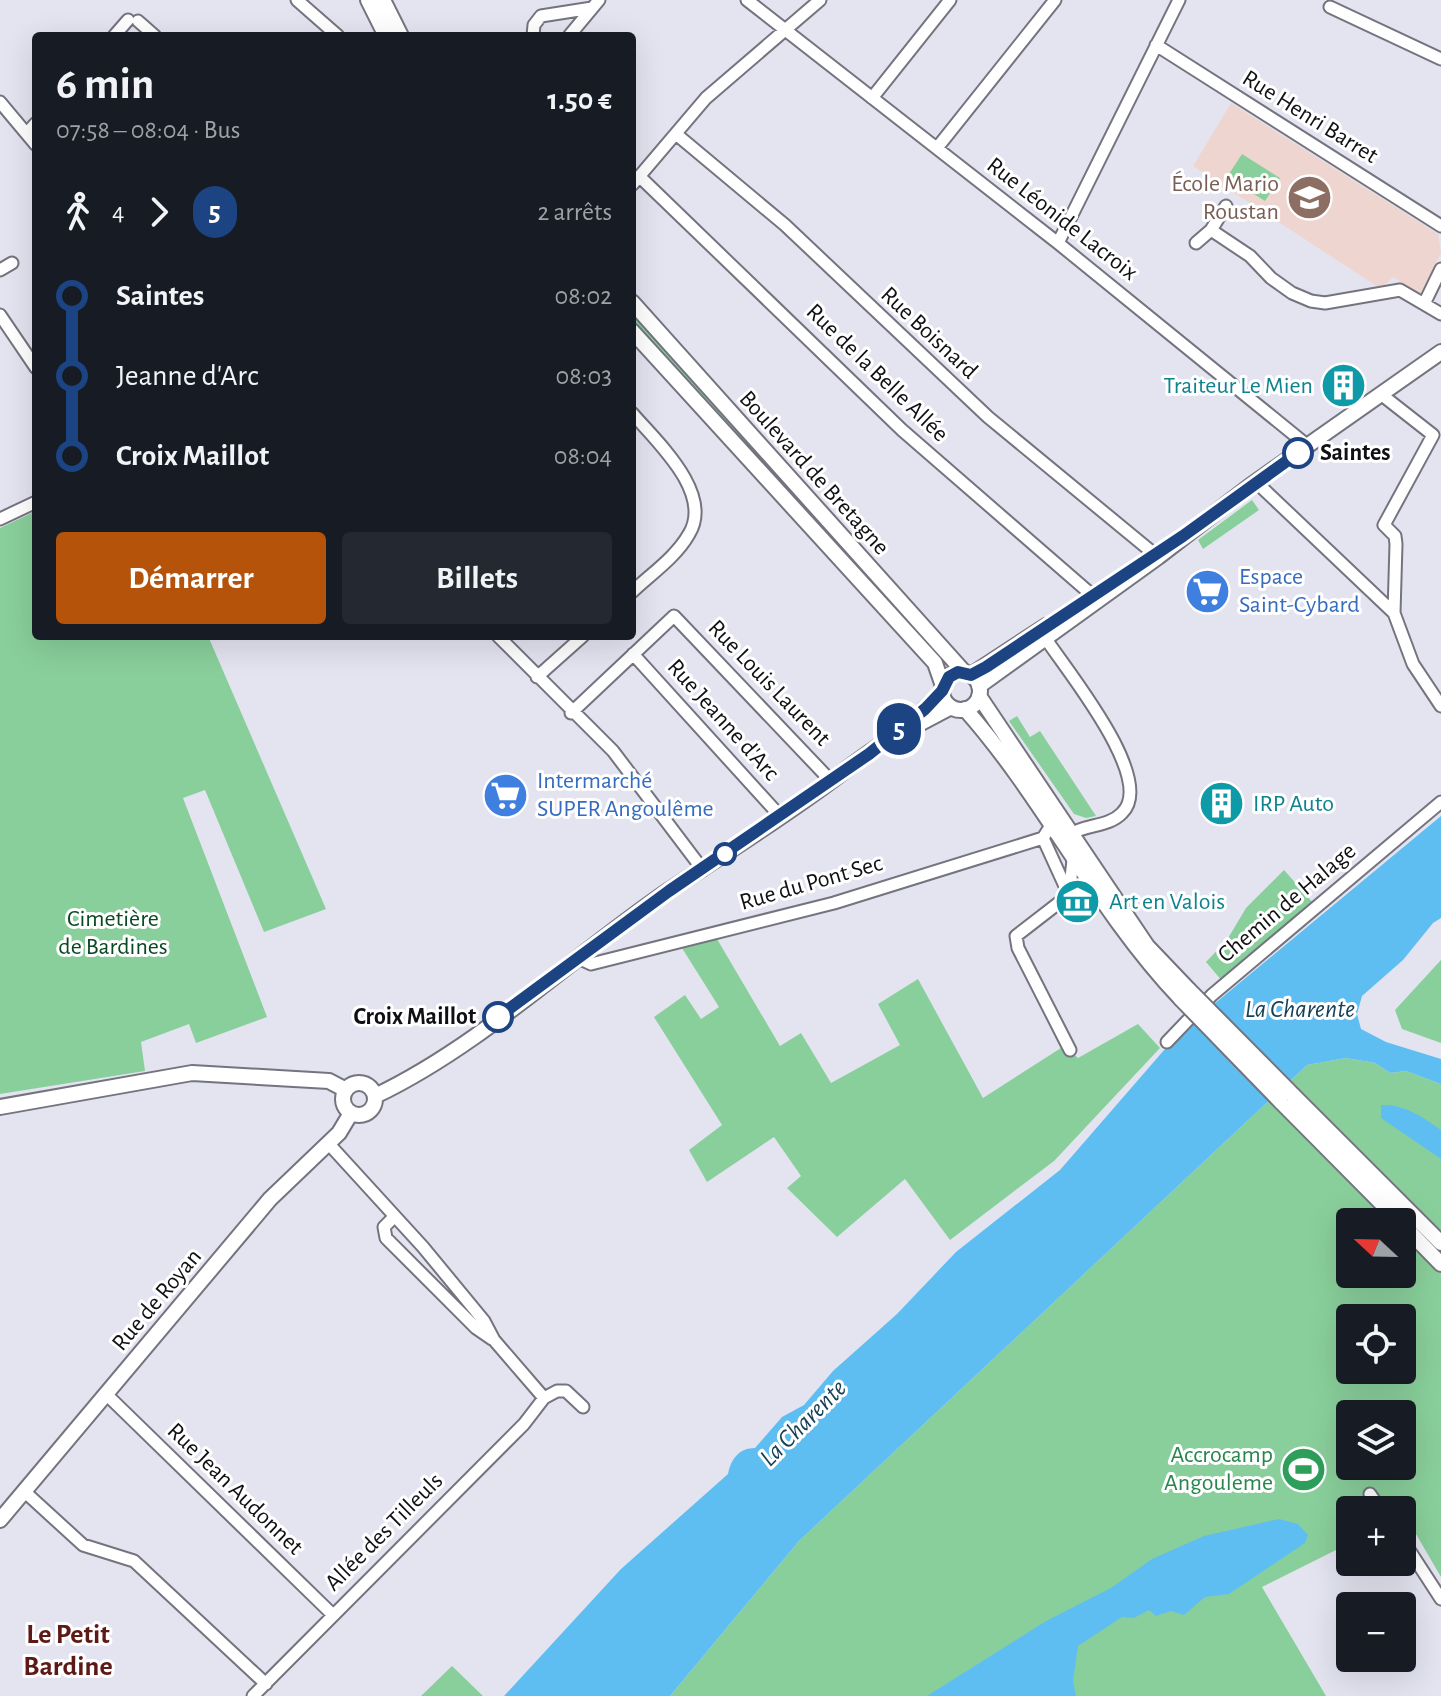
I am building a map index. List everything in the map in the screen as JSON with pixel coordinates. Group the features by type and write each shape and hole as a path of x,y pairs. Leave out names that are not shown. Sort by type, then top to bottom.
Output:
{"main road":[{"path":"368,0 384,32"},
{"path":"383,0 399,32"},
{"name":"Boulevard de Bretagne","path":"636,306 973,682 1147,946 1185,994"},
{"name":"Boulevard de Bretagne","path":"636,335 935,663 943,688 1001,752 1047,833 1073,860 1145,960 1185,994"},
{"path":"869,754 958,708 973,682 1441,352"},
{"path":"1047,631 1092,595 1157,555"},
{"path":"346,1090 344,1105 351,1113 361,1115 370,1111 375,1096 434,1064 578,958 869,754 925,709 949,677 973,682"},
{"path":"1185,994 1287,1098 1387,1208"},
{"path":"0,1107 192,1073 329,1081 346,1090"},
{"path":"346,1090 362,1083 371,1088 375,1096"},
{"path":"1287,1098 1441,1243"},
{"name":"Rue de Royan","path":"0,1520 270,1199 328,1143 351,1113"},
{"path":"1416,1238 1441,1264"}],"street":[{"path":"297,0 333,32"},
{"name":"Rue Léonide Lacroix","path":"747,0 1058,243 1308,446"},
{"path":"636,180 706,98 784,30 795,25 820,0"},
{"path":"872,98 950,0"},
{"path":"937,148 1055,0"},
{"path":"1058,243 1179,0"},
{"path":"533,32 534,25 541,16 596,4"},
{"path":"572,32 596,4"},
{"path":"1330,7 1441,59"},
{"path":"119,32 133,20 150,32"},
{"name":"Rue Henri Barret","path":"1156,45 1441,226"},
{"path":"0,102 32,140"},
{"path":"27,133 32,127"},
{"name":"Rue Boisnard","path":"676,134 785,225 988,417 1157,555"},
{"name":"Rue de la Belle Allée","path":"636,180 902,430 1092,595"},
{"path":"1196,243 1211,230 1226,206"},
{"path":"1211,230 1250,256 1271,278 1292,293 1311,301 1325,303 1400,290 1441,314"},
{"path":"0,270 12,263"},
{"path":"1424,304 1441,269"},
{"path":"0,315 32,362"},
{"path":"1382,395 1433,435 1384,525 1395,536 1396,544 1394,613 1413,664 1441,706"},
{"path":"636,418 670,456 693,493 691,532 675,552 636,588"},
{"path":"1256,482 1394,613"},
{"path":"0,519 32,504"},
{"name":"Rue Louis Laurent","path":"633,654 674,616 831,781"},
{"path":"1047,631 1115,743 1131,782 1131,798 1121,815 1071,834"},
{"path":"502,640 571,713 613,751 703,870"},
{"path":"537,677 579,640"},
{"path":"571,713 633,654"},
{"name":"Rue Jeanne d'Arc","path":"633,654 780,816"},
{"name":"Chemin de Halage","path":"1167,1042 1212,995 1441,802"},
{"path":"1047,833 1069,895"},
{"name":"Rue du Pont Sec","path":"578,958 591,964 834,903 1047,833"},
{"path":"1069,895 1073,860"},
{"path":"1070,1050 1018,948 1016,936 1069,895 1080,890 1094,890"},
{"path":"328,1143 393,1218 402,1223 544,1398 557,1391 566,1391 583,1407"},
{"path":"393,1218 384,1227 386,1238 476,1328 494,1340"},
{"name":"Rue Jean Audonnet","path":"106,1394 333,1615"},
{"name":"Allée des Tilleuls","path":"253,1696 524,1424 544,1398"},
{"path":"25,1492 83,1545 134,1561 266,1684"},
{"path":"1416,1561 1441,1599"}],"shaded area":[{"name":"École Mario Roustan","path":"1231,103 1438,234 1441,253 1420,294 1393,277 1381,289 1193,166"}],"green space":[{"path":"1242,154 1280,178 1265,201 1227,177"},
{"path":"636,314 941,657 858,576 636,325"},
{"path":"1252,500 1259,510 1203,549 1198,540"},
{"name":"Cimetière de Bardines","path":"32,513 32,640 210,640 326,909 264,932 205,790 183,798 267,1017 196,1043 189,1024 141,1042 145,1071 0,1094 0,528"},
{"path":"1017,716 1030,737 1040,731 1096,816 1086,818 1074,814 1009,721"},
{"path":"1284,870 1314,904 1223,982 1206,962 1227,940 1246,908"},
{"path":"717,939 780,1046 801,1033 831,1083 900,1045 878,1004 918,979 983,1098 1064,1046 1078,1058 1138,1024 1160,1048 1054,1161 950,1240 905,1179 837,1237 787,1188 801,1176 774,1137 707,1182 689,1150 722,1125 654,1017 685,995 701,1019 719,1007 682,948"},
{"path":"1441,960 1441,1043 1402,1029 1395,1010"},
{"path":"1346,1058 1375,1063 1390,1073 1406,1071 1441,1084 1441,1577 1416,1534 1416,1496 1336,1496 1336,1550 1262,1587 1326,1696 670,1696 799,1541 1307,1065"},
{"path":"452,1666 483,1696 421,1696"}],"water":[{"name":"La Charente","path":"1441,816 1441,918 1433,923 1403,960 1362,996 1357,1014 1361,1029 1386,1042 1441,1059 1441,1084 1406,1071 1390,1073 1375,1063 1346,1058 1307,1065 799,1541 670,1696 504,1696 621,1569 728,1474 737,1455 755,1448 782,1417 804,1405 833,1371 897,1314 956,1252 1060,1170 1178,1034"},
{"path":"1381,1105 1405,1109 1441,1130 1441,1159 1381,1118"},
{"path":"1279,1519 1298,1524 1308,1535 1305,1543 1229,1594 1205,1597 1184,1615 1171,1611 1156,1616 1149,1610 1134,1618 1122,1617 1078,1646 1073,1681 1076,1696 927,1696 1046,1621 1111,1588 1152,1559 1204,1536"}],"bus line":[{"name":"5","path":"498,1017 669,891 869,754 925,709 953,674 964,672 971,675 986,667 1183,536 1298,453"}],"place":[{"name":"École Mario Roustan","path":"1310,198"},
{"name":"Traiteur Le Mien","path":"1344,386"},
{"name":"Saintes","path":"1298,453"},
{"name":"Espace Saint-Cybard","path":"1208,591"},
{"name":"Intermarché SUPER Angoulême","path":"506,795"},
{"name":"IRP Auto","path":"1222,804"},
{"name":"Art en Valois","path":"1078,902"},
{"name":"Croix Maillot","path":"498,1017"},
{"name":"Accrocamp Angouleme","path":"1304,1469"}],"district":[{"name":"Le Petit Bardine","path":"68,1651"}]}
